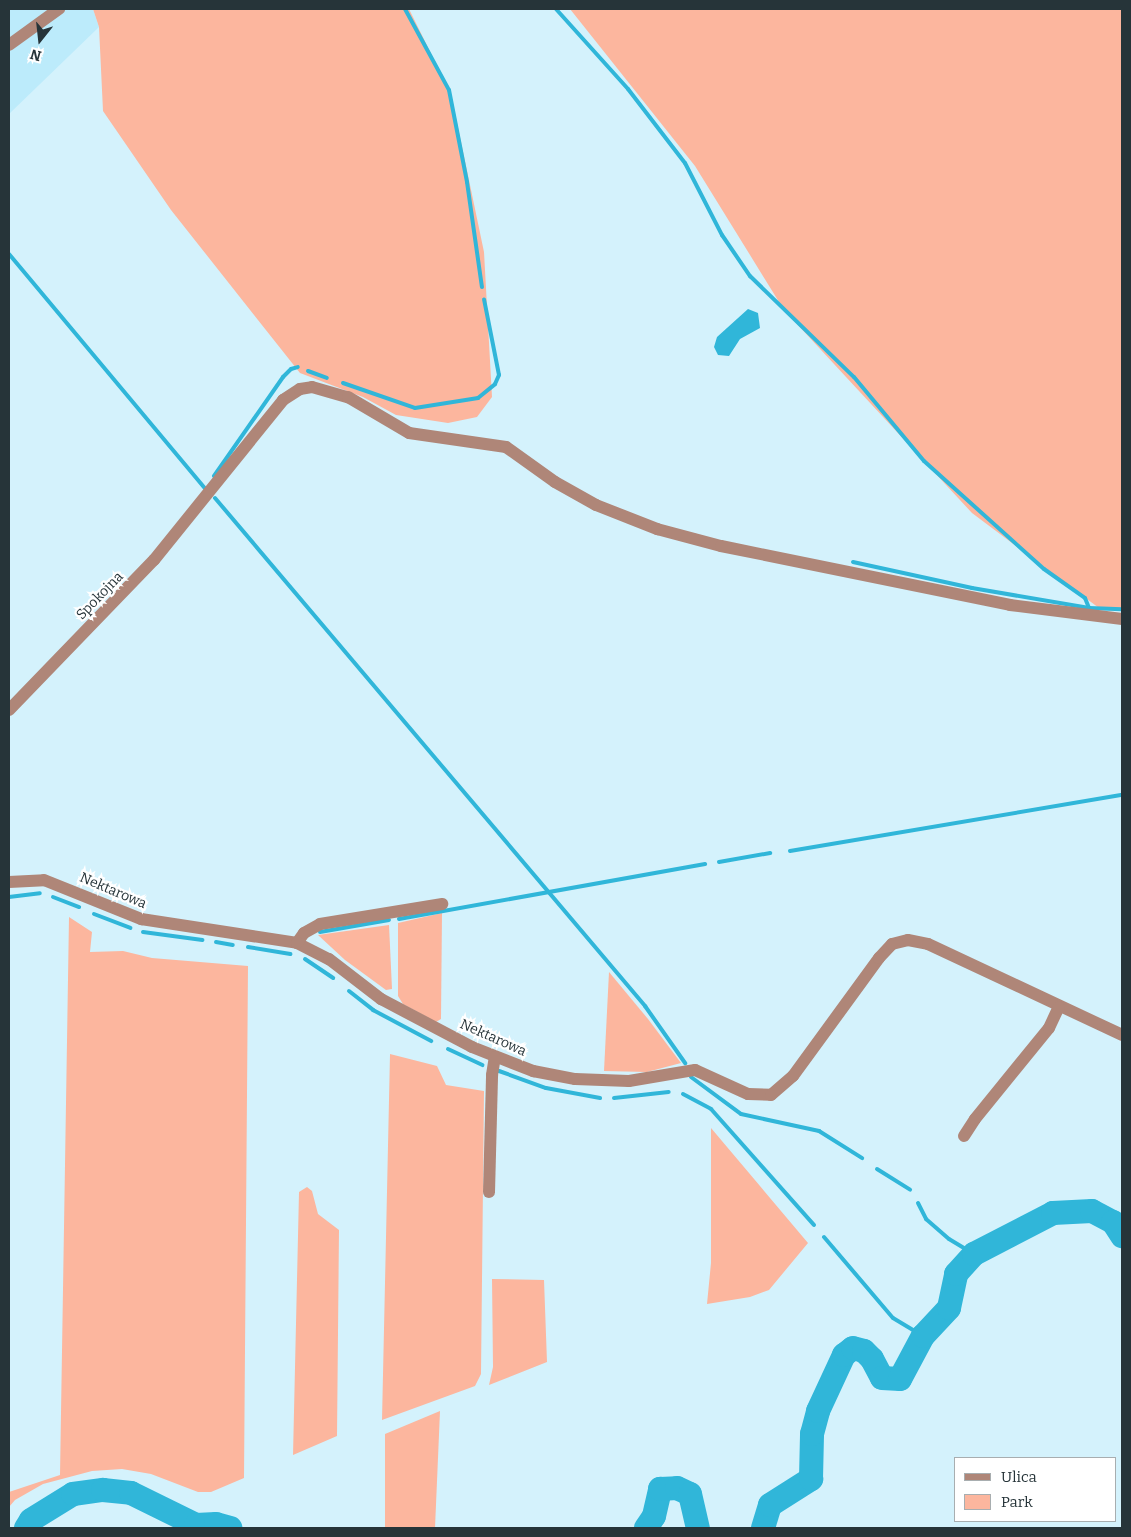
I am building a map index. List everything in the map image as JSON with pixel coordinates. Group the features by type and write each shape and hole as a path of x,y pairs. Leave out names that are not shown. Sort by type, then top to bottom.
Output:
{"street":[{"path":"9,45 59,9"},
{"name":"Spokojna","path":"9,710 129,588 208,497 283,400 300,389 319,388 348,397 409,433 506,447 555,482 596,505 656,529 721,546 1010,605 1122,620"},
{"name":"Nektarowa","path":"9,882 44,880 141,919 297,943 329,959 391,1004 495,1057 547,1074 593,1080 630,1081 680,1070 702,1071 748,1094 771,1096 783,1089 879,958 901,941 928,944 1059,1007"},
{"path":"297,943 304,933 320,924 442,904"},
{"path":"964,1136 975,1119 1049,1028 1059,1007 1122,1036"},
{"path":"489,1192 492,1075 495,1057"}],"shaded area":[{"path":"9,9 93,9 99,27 9,114"}],"green space":[{"path":"93,9 409,9 451,94 484,252 492,397 477,417 448,423 396,415 363,397 300,373 171,210 103,111 99,27"},
{"path":"570,9 1122,9 1122,609 1099,608 972,513 784,310 695,166"},
{"path":"442,913 441,1019 436,1022 403,1004 398,996 398,923"},
{"path":"69,917 92,932 90,952 123,951 152,958 248,966 244,1478 211,1492 198,1492 151,1474 122,1469 92,1471 43,1484 15,1500 9,1507 9,1492 60,1475"},
{"path":"389,925 392,989 386,990 345,960 318,935"},
{"path":"609,972 681,1063 647,1072 604,1071"},
{"path":"390,1054 437,1066 446,1085 484,1091 481,1374 475,1386 382,1420"},
{"path":"711,1128 808,1243 769,1290 750,1297 707,1304 711,1263"},
{"path":"307,1187 312,1191 318,1214 339,1230 337,1436 293,1455 299,1192"},
{"path":"492,1279 544,1280 547,1362 489,1385 493,1367"},
{"path":"440,1411 435,1528 385,1528 385,1434"}],"water":[{"path":"748,309 758,313 760,328 740,339 729,356 718,355 714,347 717,337"}],"waterway":[{"path":"405,9 449,90 467,182 482,287"},
{"path":"556,9 628,89 685,163 722,235 750,276 854,377 924,461 1044,569 1085,598 1089,608"},
{"path":"9,254 205,488"},
{"path":"343,383 415,408 478,398 495,384 499,375 484,299"},
{"path":"214,476 283,377 291,369 298,367"},
{"path":"308,371 327,378"},
{"path":"215,498 645,1006 685,1063"},
{"path":"853,562 972,588 1089,608 1122,609"},
{"path":"790,851 1122,795"},
{"path":"719,862 770,853"},
{"path":"399,919 705,864"},
{"path":"9,897 40,893"},
{"path":"53,897 79,907"},
{"path":"94,914 130,928"},
{"path":"320,932 389,920"},
{"path":"143,932 202,940"},
{"path":"216,942 233,945"},
{"path":"248,947 290,954"},
{"path":"305,959 333,978"},
{"path":"349,991 373,1010 431,1041"},
{"path":"448,1049 483,1065"},
{"path":"499,1071 546,1088 600,1098"},
{"path":"691,1077 741,1114 819,1131 862,1158"},
{"path":"614,1098 669,1092"},
{"path":"683,1094 711,1109 814,1225"},
{"path":"877,1169 910,1190"},
{"path":"918,1203 926,1219 949,1239 974,1254"},
{"path":"763,1528 770,1505 811,1479 812,1434 818,1411 844,1355 853,1348 864,1351 872,1359 882,1378 900,1379 923,1336 949,1308 956,1274 974,1254 1053,1213 1092,1211 1113,1222 1122,1236"},
{"path":"824,1237 893,1318 923,1336"},
{"path":"646,1528 654,1516 660,1489 677,1488 690,1494 698,1528"},
{"path":"26,1528 31,1520 73,1494 103,1490 131,1493 196,1525 216,1524 230,1528"}]}
